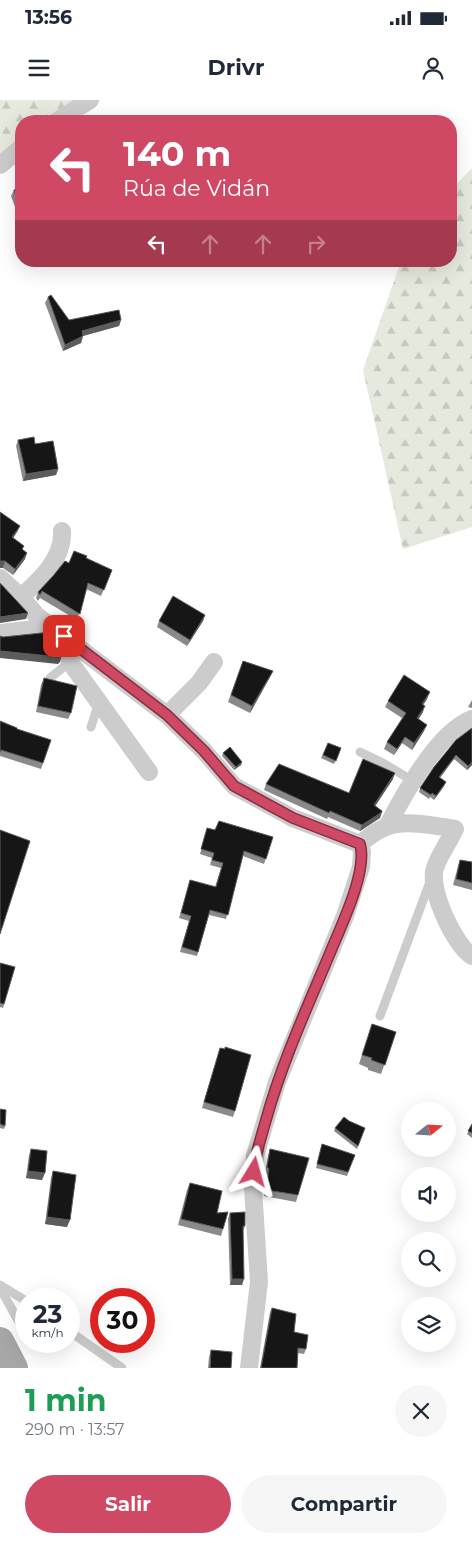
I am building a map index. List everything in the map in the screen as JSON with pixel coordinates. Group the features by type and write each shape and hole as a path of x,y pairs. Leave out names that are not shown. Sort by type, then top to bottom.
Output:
{"main road":[{"path":"0,1340 14,1368"}],"street":[{"path":"66,115 90,100"},
{"path":"0,165 15,153"},
{"path":"21,597 40,579 59,554 63,538 62,531"},
{"path":"0,578 21,597 37,616 167,715 204,751 234,786 293,818 360,844"},
{"path":"0,633 52,627"},
{"path":"75,644 70,662 149,772"},
{"path":"167,715 199,683 214,662"},
{"path":"388,825 423,765 446,737 463,722 472,719"},
{"path":"360,844 388,825 413,824 455,830 434,869 434,883 446,920 456,939 472,956"},
{"path":"249,1368 259,1282 253,1188 255,1156 277,1082 345,916 361,867 362,852 360,844"}],"lane":[{"path":"50,678 70,662"},
{"path":"91,727 100,702"},
{"path":"360,752 383,762 413,781"},
{"path":"380,1016 434,869"},
{"path":"0,1287 15,1295"},
{"path":"0,1287 15,1315"},
{"path":"80,1339 122,1368"}],"green space":[{"path":"0,100 76,100 55,115 15,115 15,144 0,155"},
{"path":"472,168 472,527 403,549 363,370 399,267 457,267 457,184"}],"building":[{"path":"51,295 69,320 119,310 121,320 82,331 83,336 65,345 48,297"},
{"path":"34,437 35,444 53,441 58,469 26,474 18,440"},
{"path":"0,512 20,526 12,537 24,546 22,549 27,553 15,569 5,561 0,561"},
{"path":"74,551 112,570 104,590 88,583 80,614 42,591 40,595 38,592 65,561 69,563"},
{"path":"0,583 28,613 0,617"},
{"path":"173,596 205,615 190,640 159,621"},
{"path":"51,632 65,643 62,656 60,657 0,651 0,636"},
{"path":"243,661 273,671 252,706 231,695"},
{"path":"404,675 430,692 422,704 425,706 417,718 427,725 414,743 405,737 397,749 387,742 406,713 388,701"},
{"path":"44,678 77,686 71,713 38,706"},
{"path":"0,721 17,729 51,740 43,763 1,750 0,752"},
{"path":"472,728 472,762 468,766 456,755 439,777 446,782 436,796 420,788 456,740"},
{"path":"328,743 341,748 336,761 323,755"},
{"path":"230,747 242,762 236,767 223,753"},
{"path":"363,759 395,773 374,805 382,812 362,825 330,811 329,813 266,784 279,764 349,793"},
{"path":"219,821 273,837 266,859 244,851 228,915 210,910 198,952 182,947 191,916 181,913 190,880 216,887 223,863 212,860 214,853 201,849 207,828 215,830"},
{"path":"0,830 30,841 0,934"},
{"path":"460,860 472,862 472,883 456,879"},
{"path":"0,963 15,967 4,1004 0,1003"},
{"path":"372,1024 396,1032 385,1065 362,1055"},
{"path":"225,1047 251,1055 235,1111 204,1102 220,1048 225,1049"},
{"path":"0,1109 6,1110 5,1126 0,1124"},
{"path":"344,1117 365,1128 358,1146 335,1128"},
{"path":"472,1124 472,1133 468,1131"},
{"path":"322,1144 355,1155 348,1172 317,1164"},
{"path":"31,1149 47,1151 45,1173 28,1171"},
{"path":"270,1149 309,1158 298,1195 266,1190"},
{"path":"53,1171 76,1175 70,1220 47,1217"},
{"path":"190,1183 222,1191 217,1213 228,1212 223,1229 181,1219"},
{"path":"245,1212 245,1226 243,1226 244,1279 232,1279 230,1213"},
{"path":"272,1308 296,1314 294,1332 308,1335 306,1349 298,1348 297,1368 261,1368"},
{"path":"211,1350 232,1352 231,1368 210,1368"}],"route":[{"path":"64,636 167,715 204,751 234,786 293,818 360,844 362,852 361,867 345,916 277,1082 255,1156 254,1172"}]}
